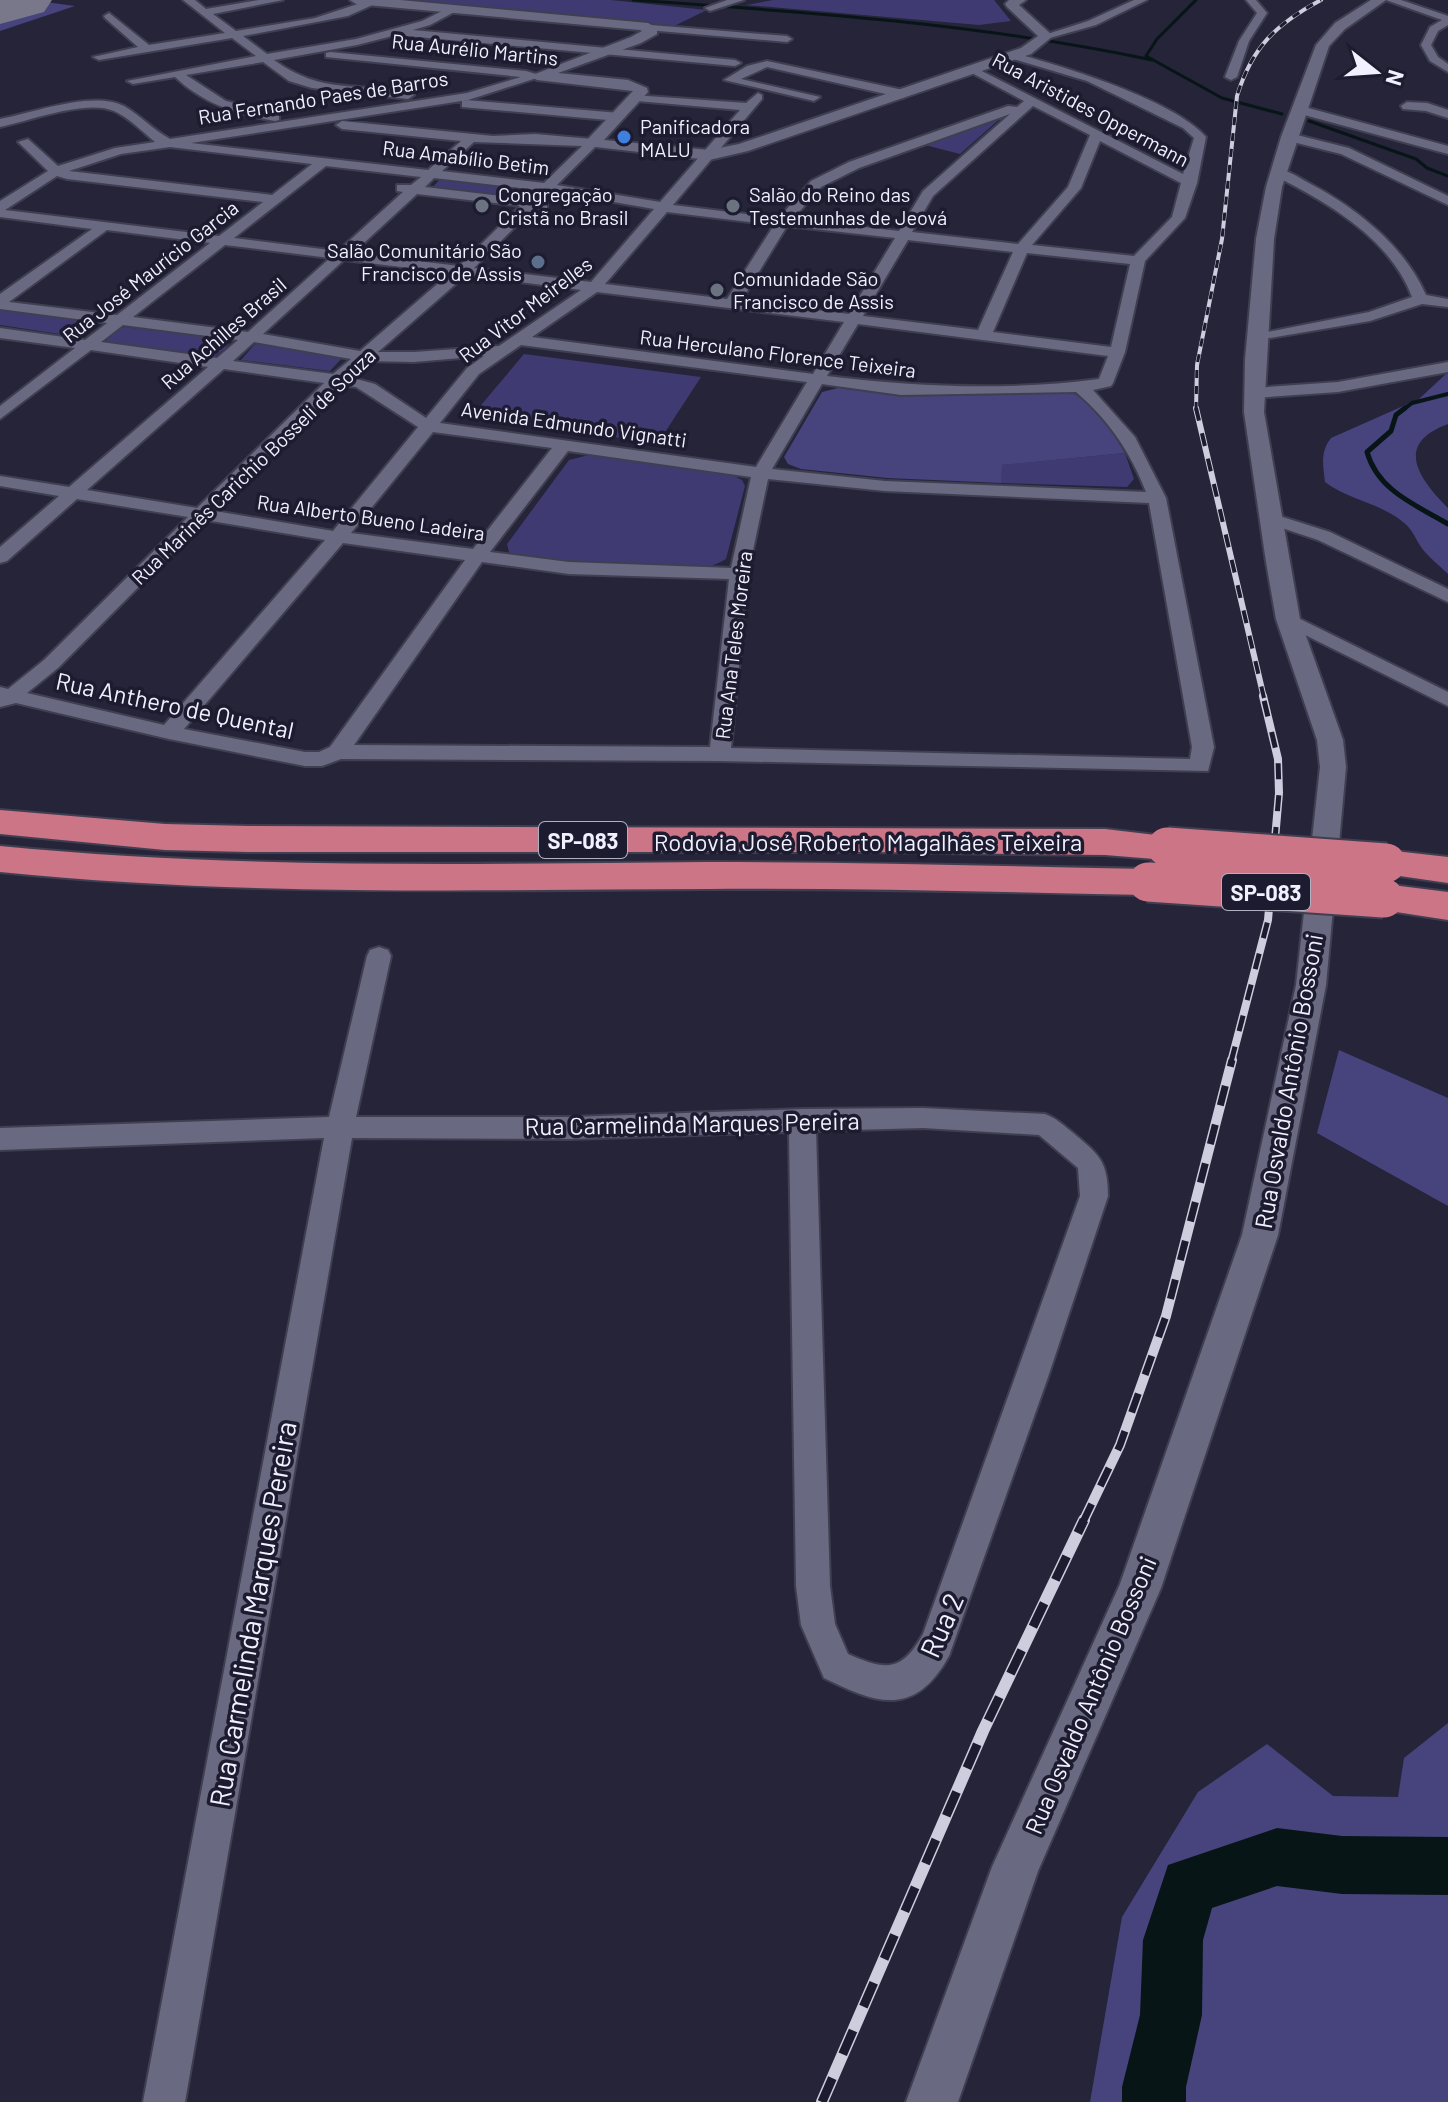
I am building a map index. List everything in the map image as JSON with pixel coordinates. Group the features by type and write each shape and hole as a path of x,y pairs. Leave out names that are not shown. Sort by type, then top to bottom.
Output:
{"highway":[{"name":"Rodovia José Roberto Magalhães Teixeira","path":"0,822 165,837 248,839 1105,842 1167,847 1385,880 1448,906"},
{"name":"Rodovia José Roberto Magalhães Teixeira","path":"0,859 109,870 313,878 829,875 1148,882 1385,880 1448,870"}],"street":[{"path":"188,0 301,83 400,100"},
{"path":"204,12 278,0"},
{"path":"356,0 787,39"},
{"path":"710,8 739,0"},
{"path":"300,121 471,138 743,148 1014,56 1042,39 1092,23 1142,0"},
{"path":"1231,77 1244,41 1261,18 1262,13 1251,0"},
{"name":"Rua Osvaldo Antônio Bossoni","path":"932,2102 1016,1867 1140,1588 1260,1235 1311,985 1333,767 1330,740 1288,619 1270,518 1254,393 1265,239 1276,180 1323,45 1340,26 1380,0"},
{"path":"1391,0 1448,20"},
{"path":"1012,1 1042,39"},
{"path":"99,57 315,21 374,2"},
{"path":"332,51 399,32 454,8"},
{"path":"109,16 147,49"},
{"path":"1448,20 1434,29 1432,46 1434,59 1448,69"},
{"name":"Rua Fernando Paes de Barros","path":"0,210 56,171 81,161 262,121 300,121 358,112 400,100 468,96 537,76 649,34 651,28"},
{"path":"399,32 735,63"},
{"name":"Rua Aurélio Martins","path":"133,81 301,52 332,51 636,85 639,94 747,107"},
{"path":"1014,56 1091,79 1187,125 1200,137 1190,183 1178,218 1138,261 1117,352 1105,383 1081,388"},
{"path":"814,97 730,80 751,68 767,64 903,94"},
{"name":"Rua Aristides Oppermann","path":"974,70 1028,102 1190,183"},
{"path":"177,73 205,97 262,121"},
{"name":"Rua Marinês Carichio Bosseli de Souza","path":"4,698 51,664 337,379 463,270 533,204 639,94"},
{"path":"468,96 500,106"},
{"name":"Rua Vitor Meirelles","path":"169,733 338,537 473,371 596,286 758,97"},
{"path":"444,99 619,117"},
{"path":"732,303 782,223 816,184 827,176 1028,102"},
{"name":"Rua Ana Teles Moreira","path":"720,754 739,574 761,473 951,156 1028,102"},
{"name":"Rua Amabílio Betim","path":"0,123 88,105 110,106 118,108 164,142 549,187 664,209"},
{"path":"1407,106 1427,107 1448,114"},
{"path":"358,112 354,122 359,126"},
{"path":"1295,124 1448,150"},
{"path":"1295,124 1448,201"},
{"path":"984,335 1022,248 1074,188 1096,135"},
{"path":"202,136 204,143 214,150"},
{"name":"Rua Achilles Brasil","path":"0,557 251,337 471,138"},
{"path":"24,142 56,171 89,178 274,199"},
{"path":"911,146 951,156"},
{"path":"317,162 412,191 558,206"},
{"name":"Rua José Maurício Garcia","path":"0,414 317,162"},
{"path":"1276,180 1315,191 1351,212 1395,259 1420,299"},
{"path":"586,208 664,209 1138,261"},
{"path":"0,210 103,227 1117,352"},
{"path":"0,303 103,227"},
{"path":"1258,328 1299,329 1392,310 1417,303 1420,299"},
{"path":"1420,299 1448,303"},
{"path":"0,303 119,322 251,337 364,356 414,357 503,350"},
{"name":"Avenida Edmundo Vignatti","path":"0,333 337,379 375,390 413,419 429,426 761,473 885,486 1157,498"},
{"name":"Rua Herculano Florence Teixeira","path":"519,340 901,390 1081,388"},
{"path":"1254,393 1338,387 1448,367"},
{"path":"1081,388 1101,403 1146,466 1157,498"},
{"path":"693,462 721,459 780,441"},
{"path":"338,752 478,555 564,444"},
{"name":"Rua Alberto Bueno Ladeira","path":"0,481 338,537 569,568 739,574"},
{"name":"Rua Anthero de Quental","path":"4,698 305,759 322,759 338,752 720,754 1200,766 1203,747 1157,498"},
{"path":"1270,518 1324,536 1448,596"},
{"path":"1288,619 1448,700"},
{"path":"1302,658 1354,650"},
{"name":"Rua Carmelinda Marques Pereira","path":"164,2102 340,1127 379,956"},
{"name":"Rua Carmelinda Marques Pereira","path":"0,1139 340,1127 571,1128 802,1119 923,1118 1045,1125"},
{"name":"Rua 2","path":"802,1119 813,1586 818,1625 836,1666 872,1683 899,1682 919,1672 937,1644 1094,1196 1094,1175 1089,1162 1045,1125"}],"shaded area":[{"path":"392,0 611,0 707,10 674,26"},
{"path":"773,0 994,0 1011,21 979,25 746,5"},
{"path":"38,1 75,6 0,31 0,7"},
{"path":"1003,116 960,154 925,145"},
{"path":"441,178 538,189 529,198 432,188"},
{"path":"0,310 94,322 73,336 0,325"},
{"path":"124,327 231,340 215,356 106,342 110,333"},
{"path":"255,344 343,357 330,371 241,360"},
{"path":"524,354 701,377 658,443 471,417"},
{"path":"1448,372 1448,424 1421,441 1416,451 1416,462 1428,485 1448,508 1448,574 1424,551 1403,522 1325,482 1323,464 1325,448 1331,438 1419,399"},
{"path":"842,387 912,395 1073,393 1096,406 1125,453 1002,465 1001,483 887,478 801,469 788,464 784,457 822,392"},
{"path":"1125,453 1134,479 1127,487 1001,483 1001,465"},
{"path":"589,455 732,475 742,480 745,486 726,559 705,567 663,567 571,562 509,552 507,544 569,460"},
{"path":"1339,1050 1448,1098 1448,1206 1317,1133"},
{"path":"1448,1723 1448,2102 1090,2102 1122,1917 1198,1792 1267,1744 1333,1796 1398,1797 1404,1758"}],"waterway":[{"path":"633,0 959,28 1152,60"},
{"path":"1196,0 1157,39 1146,56 1222,98 1282,114"},
{"path":"1309,121 1416,159 1427,168 1448,176"},
{"path":"1403,410 1412,403 1448,394"},
{"path":"1405,408 1396,415 1391,431 1367,452 1372,466 1400,496 1448,524"},
{"path":"1154,2102 1154,2087 1171,2015 1173,1940 1189,1886 1277,1857 1342,1865 1448,1866"}],"runway":[{"path":"0,6 23,0"}],"railway":[{"path":"1196,408 1197,365 1222,239 1237,96 1258,50 1291,18 1321,0"},
{"path":"1196,408 1264,698"},
{"path":"1231,1062 1268,920 1279,793 1278,759 1263,696"},
{"path":"1083,1522 1120,1445 1166,1316 1232,1060"},
{"path":"822,2102 983,1731 1084,1520"}],"place":[{"name":"Panificadora MALU","path":"624,137"},
{"name":"Congregação Cristã no Brasil","path":"482,206"},
{"name":"Salão do Reino das Testemunhas de Jeová","path":"733,206"},
{"name":"Salão Comunitário São Francisco de Assis","path":"538,262"},
{"name":"Comunidade São Francisco de Assis","path":"717,290"}]}
